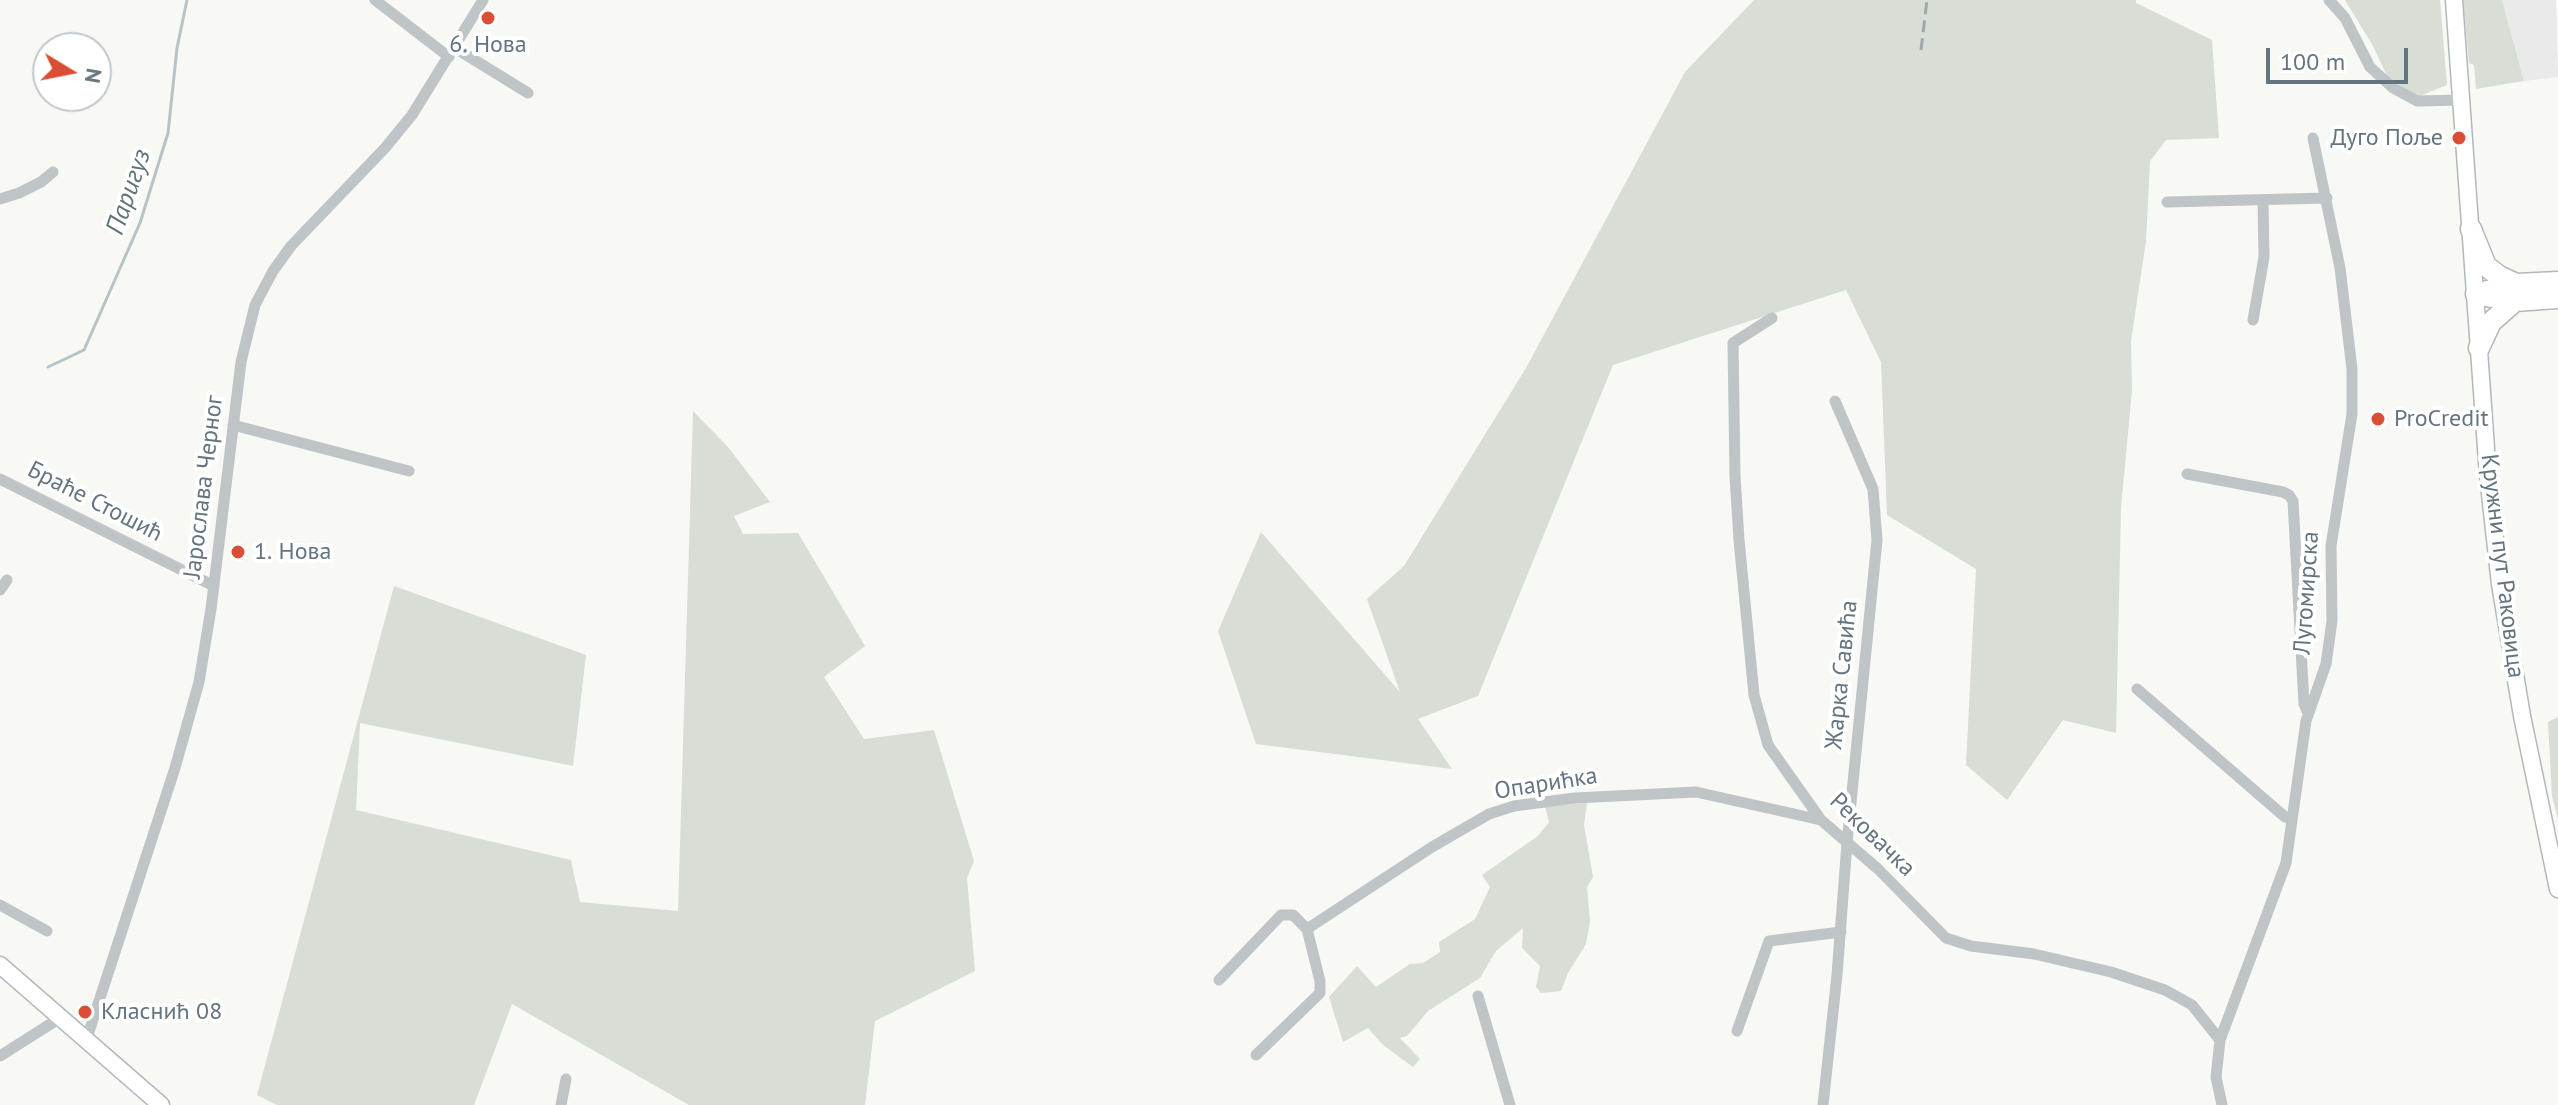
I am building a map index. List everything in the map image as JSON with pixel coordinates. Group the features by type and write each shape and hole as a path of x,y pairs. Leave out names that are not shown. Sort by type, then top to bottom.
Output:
{"highway":[{"path":"2471,229 2486,266 2516,292 2558,298"},
{"path":"2476,294 2516,292 2558,282"},
{"path":"2479,348 2491,322 2516,292"}],"main road":[{"name":"Кружни пут Раковица","path":"2454,0 2490,490 2504,612 2529,756 2558,889"},
{"path":"0,965 161,1105"}],"street":[{"path":"375,0 452,53 528,93"},
{"name":"Јарослава Черног","path":"86,1041 190,716 203,663 248,326 265,284 291,246 398,132 452,53 483,0"},
{"path":"2329,0 2345,18 2370,67 2393,88 2417,101 2462,100"},
{"name":"Лугомирска","path":"2220,1040 2281,879 2308,713 2329,647 2333,602 2331,546 2353,406 2348,317 2313,138"},
{"path":"0,199 30,188 53,172"},
{"path":"2167,202 2327,198"},
{"path":"2253,320 2264,257 2263,200"},
{"name":"Рековачка","path":"1772,318 1733,343 1737,505 1754,695 1768,745 1821,820 1878,869 1946,938 1971,946 2064,959 2165,990 2196,1009 2220,1040"},
{"name":"Жарка Савића","path":"1823,1105 1877,517 1873,489 1835,401"},
{"path":"233,425 409,471"},
{"path":"2187,474 2283,492 2293,501 2304,704 2308,713"},
{"name":"Браће Стошић","path":"0,479 214,586"},
{"path":"2137,689 2285,817 2292,819"},
{"name":"Опарићка","path":"1307,929 1432,847 1489,814 1514,806 1575,798 1696,792 1821,820"},
{"path":"0,905 47,931"},
{"path":"1219,980 1281,915 1293,915 1307,929 1320,993 1256,1055"},
{"path":"1737,1031 1769,941 1841,932"},
{"path":"1478,996 1510,1105"},
{"path":"0,1056 60,1018"},
{"path":"2220,1040 2216,1077 2222,1105"},
{"path":"561,1105 566,1079"}],"shaded area":[{"path":"1754,0 2136,0 2136,3 2212,40 2219,138 2166,140 2150,161 2146,241 2131,341 2132,390 2121,508 2116,733 2063,720 2007,800 1966,765 1976,569 1887,515 1881,362 1846,290 1613,365 1478,696 1418,719 1452,769 1256,744 1218,631 1261,532 1400,692 1367,599 1404,566 1526,368 1685,72"},
{"path":"2345,0 2440,0 2447,85 2417,97 2388,78"},
{"path":"2463,0 2502,0 2524,81 2476,89 2474,65 2469,63"},
{"path":"2502,0 2556,0 2558,77 2524,81"},
{"path":"693,411 728,447 770,502 734,516 743,534 798,533 865,646 824,677 864,739 934,730 974,861 967,878 975,971 875,1021 865,1105 689,1105 512,1004 474,1105 277,1105 257,1095 394,586 586,655 573,766 360,723 356,810 571,860 580,902 678,911"},
{"path":"2558,717 2558,819 2552,796 2548,722"},
{"path":"1587,803 1584,825 1593,877 1587,887 1590,922 1586,944 1561,991 1541,993 1536,987 1540,966 1522,948 1523,928 1496,951 1480,978 1428,1011 1407,1036 1400,1038 1420,1059 1413,1067 1383,1045 1368,1028 1343,1042 1329,997 1357,966 1376,987 1410,964 1423,963 1440,952 1439,942 1475,919 1490,887 1482,875 1538,836 1549,822 1545,806"}],"waterway":[{"name":"Паригуз","path":"48,367 84,350 140,223 168,133 177,48 187,0"}],"railway":[{"path":"1921,50 1927,0"}],"place":[{"name":"6. Нова","path":"488,18"},
{"name":"Дуго Поље","path":"2459,138"},
{"name":"ProCredit","path":"2378,419"},
{"name":"1. Нова","path":"238,552"},
{"name":"Класнић 08","path":"85,1012"}]}
